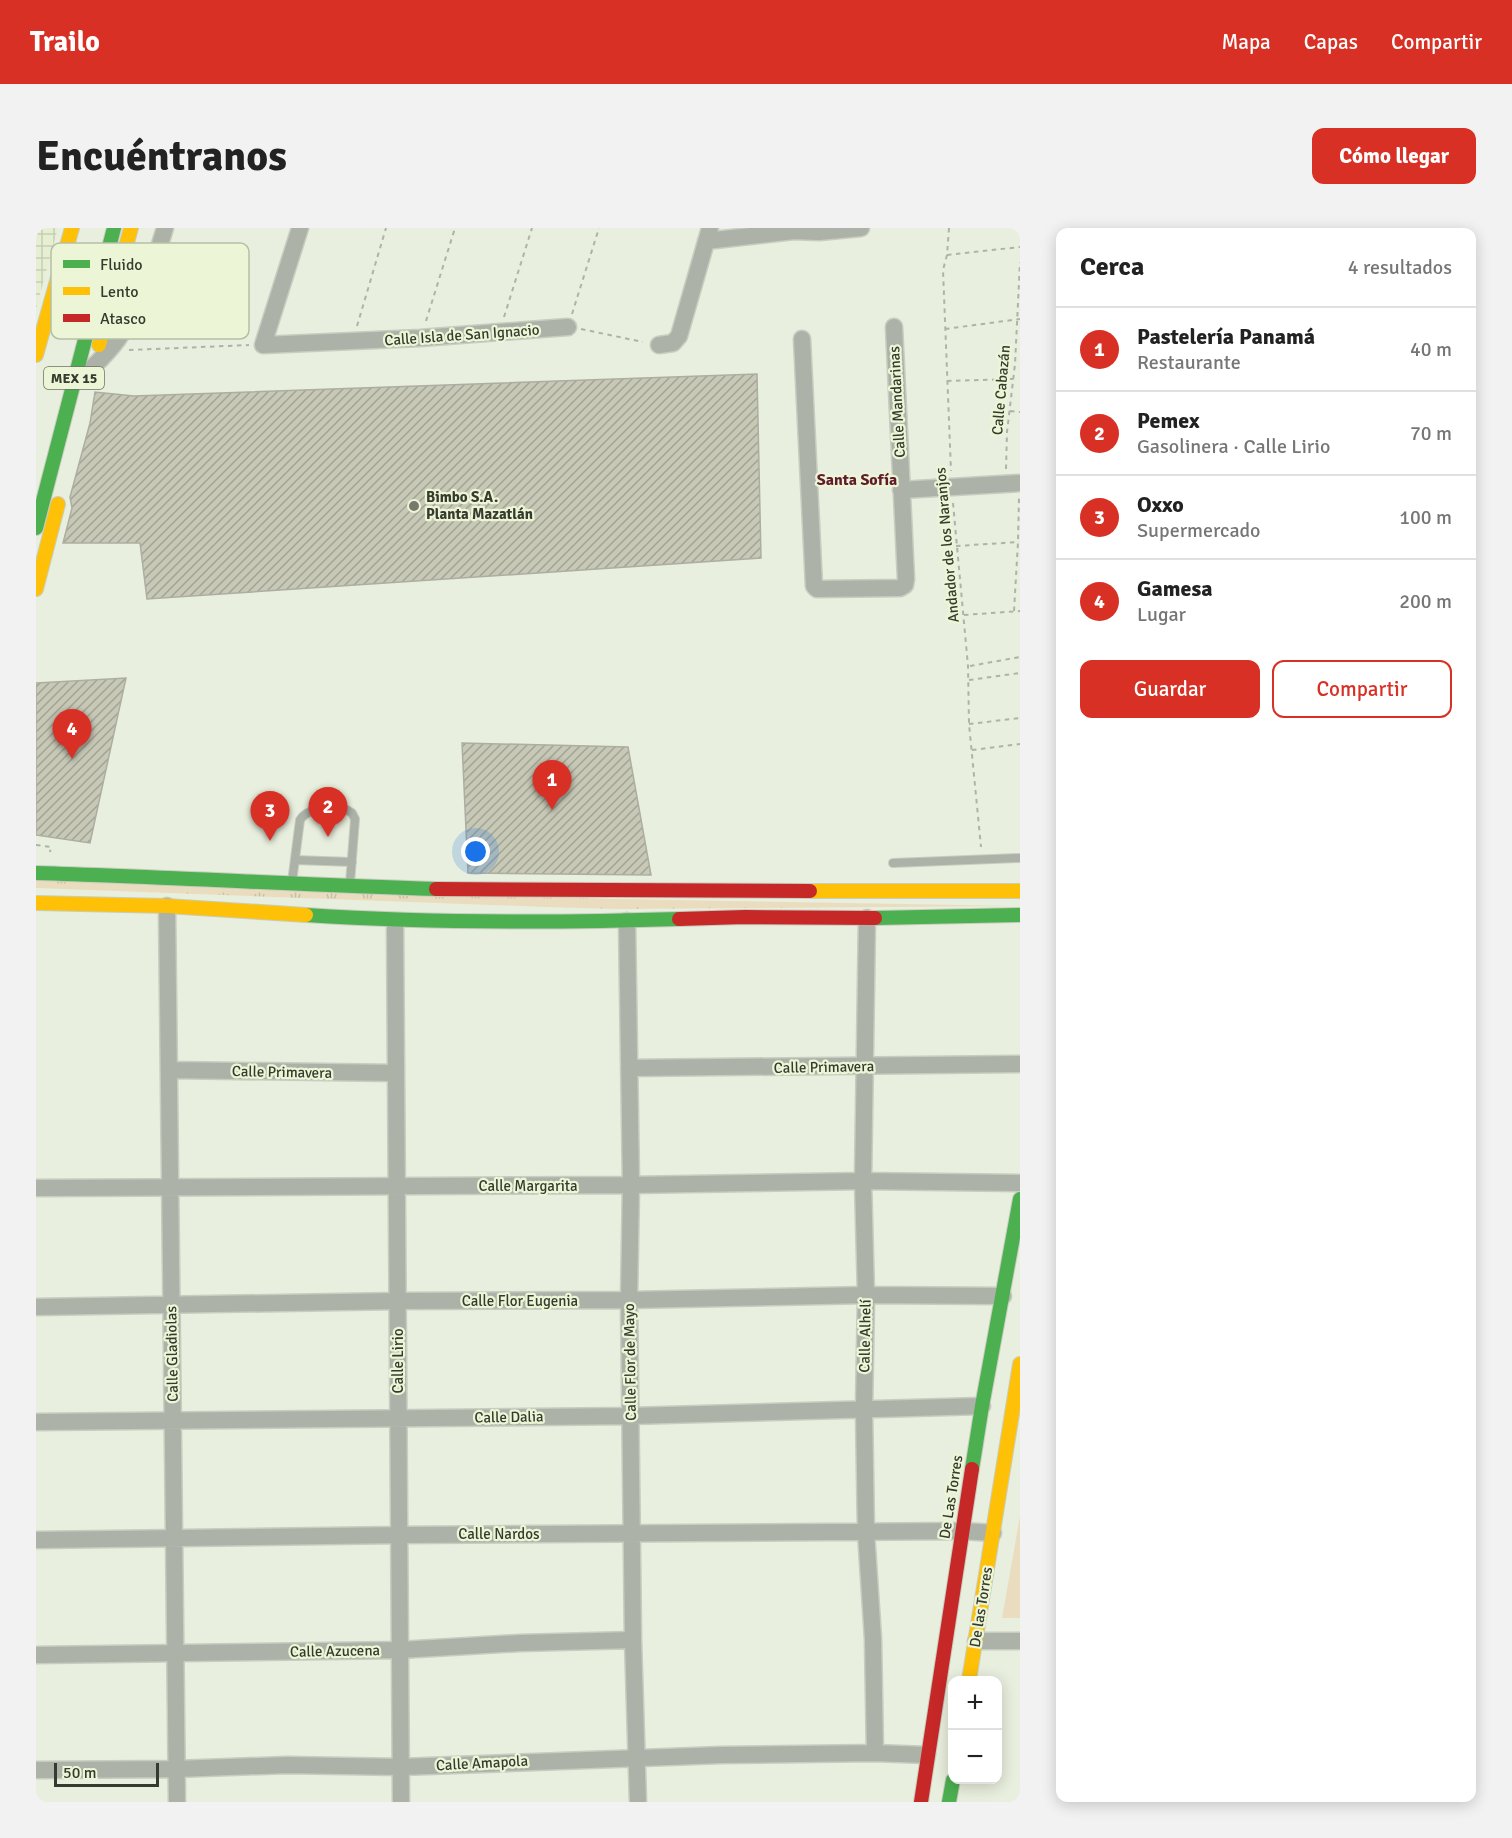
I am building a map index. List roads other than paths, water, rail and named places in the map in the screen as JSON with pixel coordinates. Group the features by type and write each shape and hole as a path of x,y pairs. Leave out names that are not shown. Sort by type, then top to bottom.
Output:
{"main road":[{"name":"MEX 15","path":"68,243 72,228"},
{"name":"MEX 15","path":"110,243 114,228"},
{"name":"MEX 15","path":"127,243 131,228"},
{"name":"MEX 15","path":"36,355 51,302"},
{"name":"MEX 15","path":"36,528 85,339"},
{"name":"MEX 15","path":"92,372 101,339"},
{"path":"36,589 63,487"},
{"path":"36,873 452,890 1020,891"},
{"path":"36,903 167,906 395,921 627,921 745,917 867,918 1020,915"},
{"name":"De Las Torres","path":"921,1802 982,1406 1020,1199"},
{"name":"De las Torres","path":"970,1676 1020,1364"},
{"path":"949,1802 952,1784"}],"street":[{"path":"160,243 165,228"},
{"name":"Calle Isla de San Ignacio","path":"300,228 263,345 420,338 568,327"},
{"path":"659,345 674,343 679,336 708,234 861,228"},
{"name":"Calle Mandarinas","path":"802,339 814,586 817,589 900,588 905,585 906,579 894,327"},
{"path":"92,372 119,339"},
{"path":"901,490 1015,484"},
{"name":"Calle Gladiolas","path":"167,906 177,1802"},
{"name":"Calle Alhelí","path":"867,918 863,1180 866,1295 864,1410 866,1532 873,1639 875,1754"},
{"name":"Calle Lirio","path":"395,921 401,1802"},
{"name":"Calle Flor de Mayo","path":"627,921 631,1185 630,1416 638,1802"},
{"name":"Calle Primavera","path":"629,1068 1020,1064"},
{"name":"Calle Primavera","path":"169,1070 396,1073"},
{"name":"Calle Margarita","path":"36,1188 631,1185 863,1180 1020,1183"},
{"name":"Calle Flor Eugenia","path":"36,1307 866,1295 1004,1296"},
{"name":"Calle Dalia","path":"36,1422 630,1416 982,1406"},
{"name":"De las Torres","path":"963,1531 993,1533"},
{"name":"Calle Nardos","path":"36,1539 963,1531"},
{"name":"Calle Azucena","path":"36,1655 400,1650 520,1643 633,1640"},
{"path":"976,1641 1020,1641"},
{"name":"Calle Amapola","path":"36,1770 287,1765 401,1767 636,1757 927,1755"}],"lane":[{"path":"292,884 300,820 304,813 310,810 347,810 355,819 349,887"},
{"path":"893,863 1020,858"},
{"path":"295,860 352,862"}],"place":[{"name":"Bimbo S.A. Planta Mazatlán","path":"414,506"},
{"name":"Gamesa","path":"72,759"},
{"name":"Pastelería Panamá","path":"552,810"},
{"name":"Pemex","path":"328,837"},
{"name":"Oxxo","path":"270,841"}],"district":[{"name":"Santa Sofía","path":"857,479"}]}
